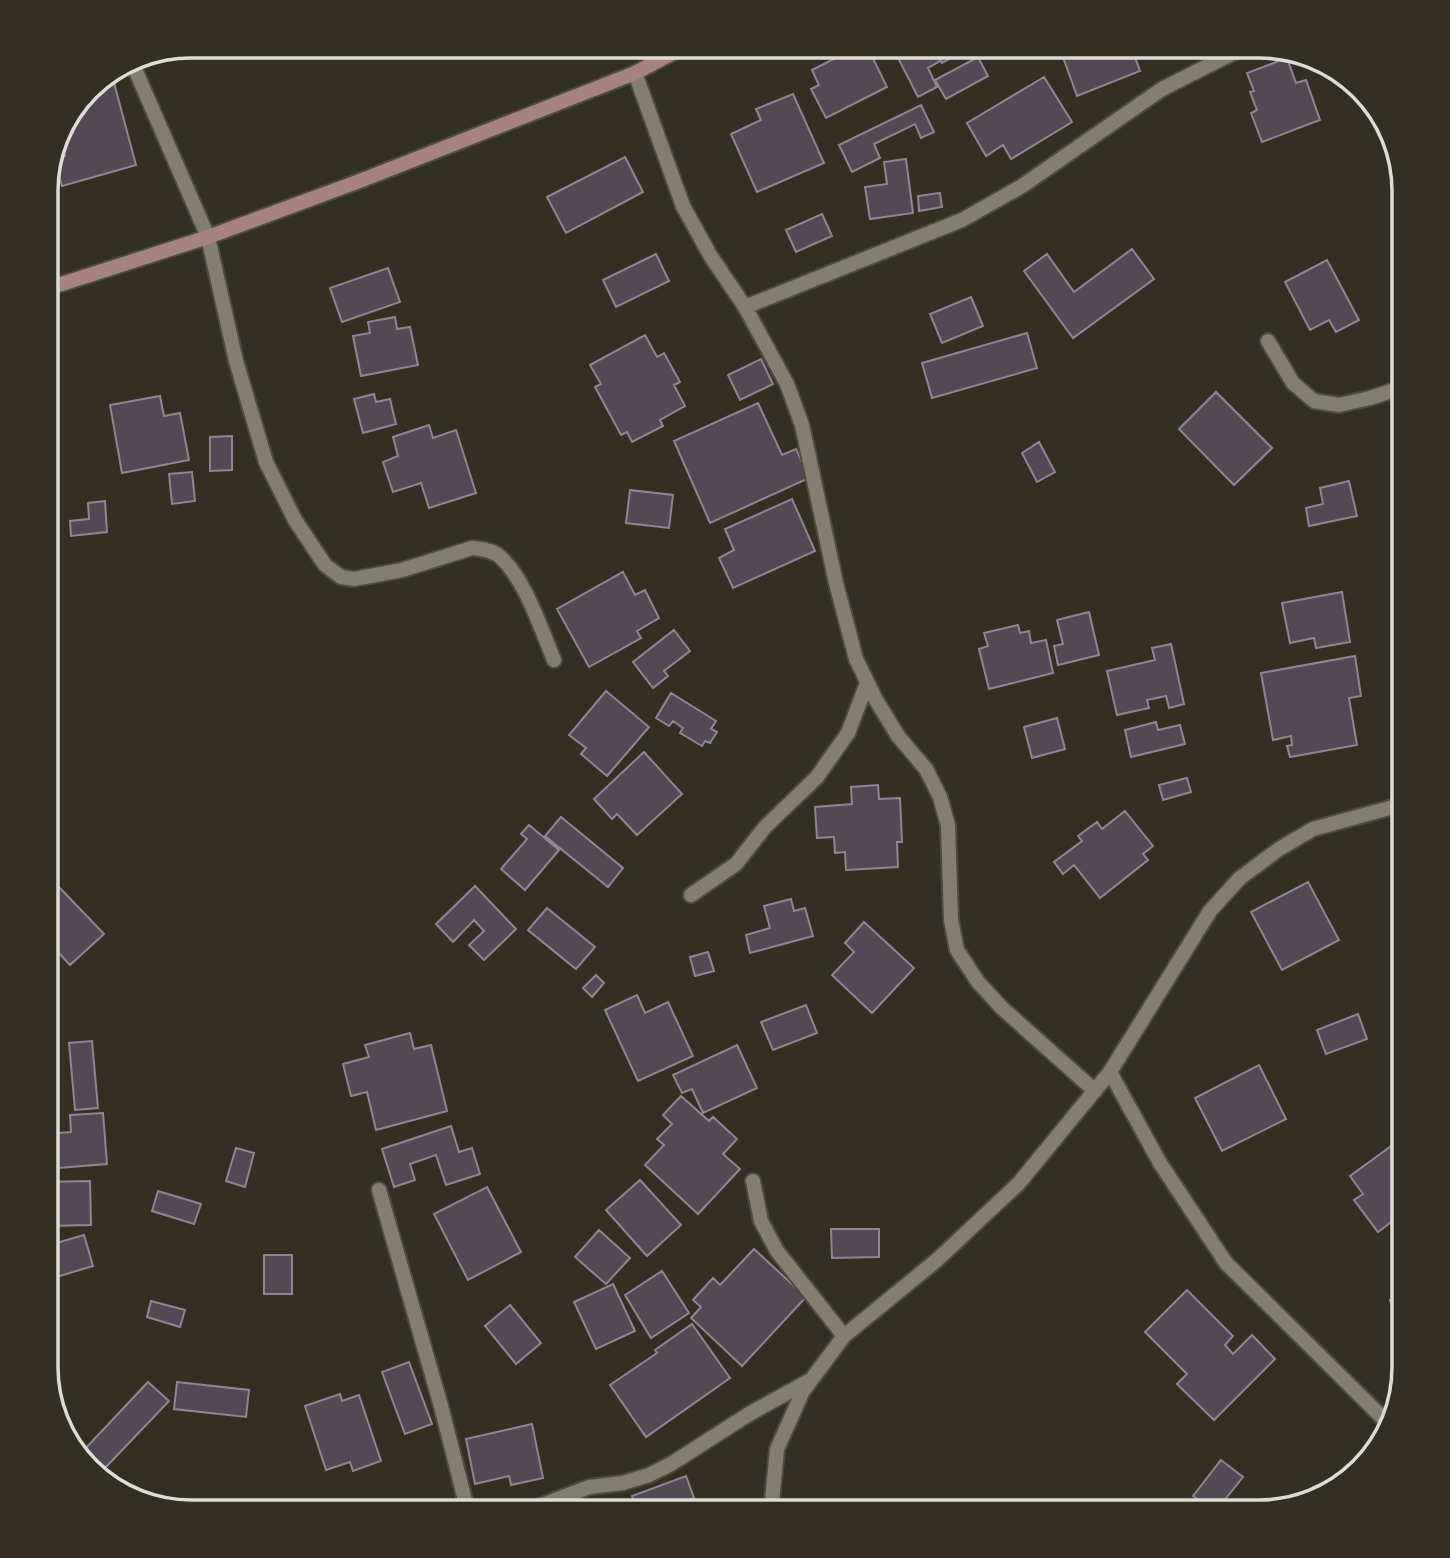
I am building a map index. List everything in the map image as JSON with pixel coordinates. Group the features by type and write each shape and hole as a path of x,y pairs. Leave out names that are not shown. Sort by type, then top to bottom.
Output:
{"street":[{"path":"58,285 208,237 635,73 663,58"},
{"path":"744,307 962,220 1022,186 1161,89 1223,58"},
{"path":"136,70 208,237 236,360 266,462 295,520 325,565 341,577 354,579 402,570 472,548 484,549 498,555 524,588 554,660"},
{"path":"635,73 683,206 787,384 802,425 836,583 856,659 898,736 926,769 940,797 947,825 951,920 957,950 978,982 1002,1008 1095,1091"},
{"path":"1268,341 1293,383 1314,401 1339,405 1392,391"},
{"path":"691,895 736,864 765,827 817,777 848,733 867,683"},
{"path":"772,1500 777,1449 803,1391 844,1336 937,1260 1020,1183 1110,1072 1210,911 1240,878 1279,849 1313,829 1392,808"},
{"path":"1110,1072 1160,1163 1226,1263 1382,1417"},
{"path":"753,1181 761,1221 777,1251 844,1336"},
{"path":"379,1190 465,1500"},
{"path":"556,1500 589,1487 622,1483 649,1475 671,1464 748,1414 813,1378"}],"building":[{"path":"836,58 873,58 887,87 826,118 811,89 819,85 812,70"},
{"path":"898,58 939,58 940,61 928,68 937,87 918,97"},
{"path":"976,58 988,76 946,99 935,80"},
{"path":"1063,58 1135,58 1140,71 1077,96"},
{"path":"1282,60 1288,61 1296,83 1306,80 1320,120 1262,142 1251,113 1257,110 1247,73"},
{"path":"1044,77 1072,122 1011,159 1003,145 986,156 967,123"},
{"path":"114,82 136,165 62,186 59,174 62,157 65,156 68,140 80,117"},
{"path":"793,94 824,163 757,192 731,134 761,120 756,109"},
{"path":"921,105 934,132 921,138 915,124 874,144 880,158 852,172 839,145"},
{"path":"625,157 643,192 566,233 547,197"},
{"path":"906,159 913,213 870,219 865,187 887,184 884,162"},
{"path":"940,193 942,207 919,211 918,196"},
{"path":"822,214 832,236 796,252 786,230"},
{"path":"1132,249 1154,279 1073,338 1024,271 1047,254 1074,292"},
{"path":"656,254 669,281 616,307 603,280"},
{"path":"1327,260 1359,320 1336,332 1329,320 1310,330 1285,282"},
{"path":"388,268 400,302 342,322 330,288"},
{"path":"971,297 983,326 942,343 930,314"},
{"path":"395,317 397,329 410,327 418,365 361,376 353,336 370,333 368,322"},
{"path":"1027,333 1037,368 932,398 922,363"},
{"path":"645,335 657,357 664,353 680,382 674,385 685,406 660,420 663,426 632,442 627,432 621,435 595,387 601,384 590,365"},
{"path":"761,359 773,384 740,400 728,375"},
{"path":"1216,392 1272,448 1234,485 1179,429"},
{"path":"374,394 376,402 390,399 396,424 363,433 354,399"},
{"path":"160,396 164,416 180,413 189,460 122,473 110,405"},
{"path":"758,403 782,455 796,449 809,478 710,523 674,441"},
{"path":"429,425 433,438 456,430 476,493 429,508 421,483 393,492 383,462 398,456 393,437"},
{"path":"232,436 232,470 210,471 210,437"},
{"path":"1039,442 1055,472 1037,482 1022,453"},
{"path":"192,472 195,501 172,504 169,474"},
{"path":"1349,481 1357,516 1309,526 1306,508 1323,504 1320,488"},
{"path":"630,490 673,495 669,528 626,523"},
{"path":"792,499 815,551 733,588 719,558 734,550 725,529"},
{"path":"105,501 107,532 71,536 70,521 89,519 88,503"},
{"path":"623,572 635,595 645,590 659,618 637,631 641,638 589,667 557,609"},
{"path":"1342,592 1350,642 1316,648 1314,638 1290,643 1282,603"},
{"path":"1089,612 1099,655 1058,665 1054,646 1063,644 1057,620"},
{"path":"1018,625 1020,633 1029,631 1031,643 1046,640 1053,673 989,689 979,649 988,646 984,633"},
{"path":"674,630 690,651 664,671 668,676 653,688 633,662"},
{"path":"1171,644 1184,704 1169,708 1166,696 1147,700 1149,708 1117,715 1107,671 1155,660 1152,648"},
{"path":"1355,656 1361,696 1349,698 1357,745 1290,757 1287,746 1292,745 1291,736 1273,740 1261,673"},
{"path":"606,691 649,727 607,776 581,754 586,748 569,735"},
{"path":"671,693 716,721 711,729 717,732 710,743 705,741 702,746 680,733 683,728 673,721 669,726 656,718"},
{"path":"1057,718 1065,749 1032,758 1024,727"},
{"path":"1156,722 1158,730 1180,725 1185,744 1131,757 1125,730"},
{"path":"644,752 682,794 637,835 617,814 612,819 594,799"},
{"path":"1187,778 1191,792 1163,800 1159,785"},
{"path":"878,785 879,799 900,798 902,842 897,842 898,867 846,870 845,852 835,853 834,837 817,838 815,807 852,804 851,787"},
{"path":"1125,811 1153,846 1143,854 1148,860 1100,898 1074,865 1063,874 1054,862 1082,841 1078,836 1097,822 1102,829"},
{"path":"561,817 623,868 608,887 545,836"},
{"path":"529,825 559,850 525,890 501,869 527,839 521,834"},
{"path":"1308,882 1339,940 1282,970 1251,912"},
{"path":"58,886 104,934 70,965 58,952"},
{"path":"475,886 516,929 484,960 469,945 484,931 474,920 453,942 436,924"},
{"path":"791,899 794,911 805,908 813,936 750,953 746,935 770,928 764,906"},
{"path":"547,908 595,947 576,969 528,930"},
{"path":"864,922 914,968 872,1013 832,975 854,952 845,943"},
{"path":"708,952 714,971 695,976 690,957"},
{"path":"596,975 604,983 592,997 583,988"},
{"path":"637,995 645,1013 668,1002 693,1056 638,1081 605,1010"},
{"path":"806,1005 817,1033 773,1050 761,1022"},
{"path":"1358,1014 1367,1039 1326,1054 1317,1030"},
{"path":"410,1033 414,1049 431,1045 447,1111 376,1130 367,1092 351,1096 343,1064 369,1057 365,1045"},
{"path":"92,1041 98,1108 75,1110 69,1043"},
{"path":"737,1045 757,1088 703,1113 692,1089 682,1093 673,1075"},
{"path":"1259,1065 1286,1119 1222,1151 1195,1098"},
{"path":"681,1096 709,1121 713,1117 737,1139 723,1154 740,1169 698,1214 645,1165 664,1145 657,1139 672,1124 663,1115"},
{"path":"103,1113 107,1164 58,1168 58,1133 71,1132 70,1115"},
{"path":"451,1126 459,1152 472,1148 480,1174 446,1185 436,1155 410,1164 415,1180 394,1187 382,1149"},
{"path":"1392,1145 1392,1221 1378,1232 1354,1200 1363,1194 1350,1176"},
{"path":"236,1148 254,1153 245,1187 226,1181"},
{"path":"640,1180 681,1225 647,1256 606,1210"},
{"path":"90,1181 91,1225 58,1226 58,1182"},
{"path":"487,1187 521,1252 468,1280 434,1214"},
{"path":"158,1191 201,1204 194,1224 152,1211"},
{"path":"831,1229 879,1229 879,1257 832,1258"},
{"path":"599,1230 630,1258 606,1284 575,1257"},
{"path":"84,1235 93,1266 58,1276 58,1243"},
{"path":"754,1249 806,1297 742,1366 691,1318 701,1307 693,1300 713,1278 720,1285"},
{"path":"264,1255 292,1255 292,1294 264,1294"},
{"path":"662,1271 689,1313 651,1338 625,1295"},
{"path":"613,1284 635,1331 596,1349 574,1302"},
{"path":"1187,1290 1233,1336 1225,1345 1233,1354 1252,1335 1275,1359 1214,1420 1177,1384 1187,1374 1145,1332"},
{"path":"151,1301 185,1310 180,1327 147,1317"},
{"path":"510,1305 541,1343 516,1364 485,1326"},
{"path":"692,1324 730,1378 646,1437 610,1385 657,1353 655,1350"},
{"path":"409,1362 432,1424 405,1434 382,1372"},
{"path":"148,1382 169,1401 105,1468 85,1449"},
{"path":"177,1382 249,1390 246,1417 174,1409"},
{"path":"340,1394 342,1401 359,1395 381,1461 353,1471 350,1462 326,1470 305,1406"},
{"path":"532,1424 543,1478 511,1485 509,1476 475,1484 466,1439"},
{"path":"1221,1460 1243,1477 1225,1500 1198,1500 1193,1496"},
{"path":"686,1476 694,1498 634,1500 632,1496"}]}
